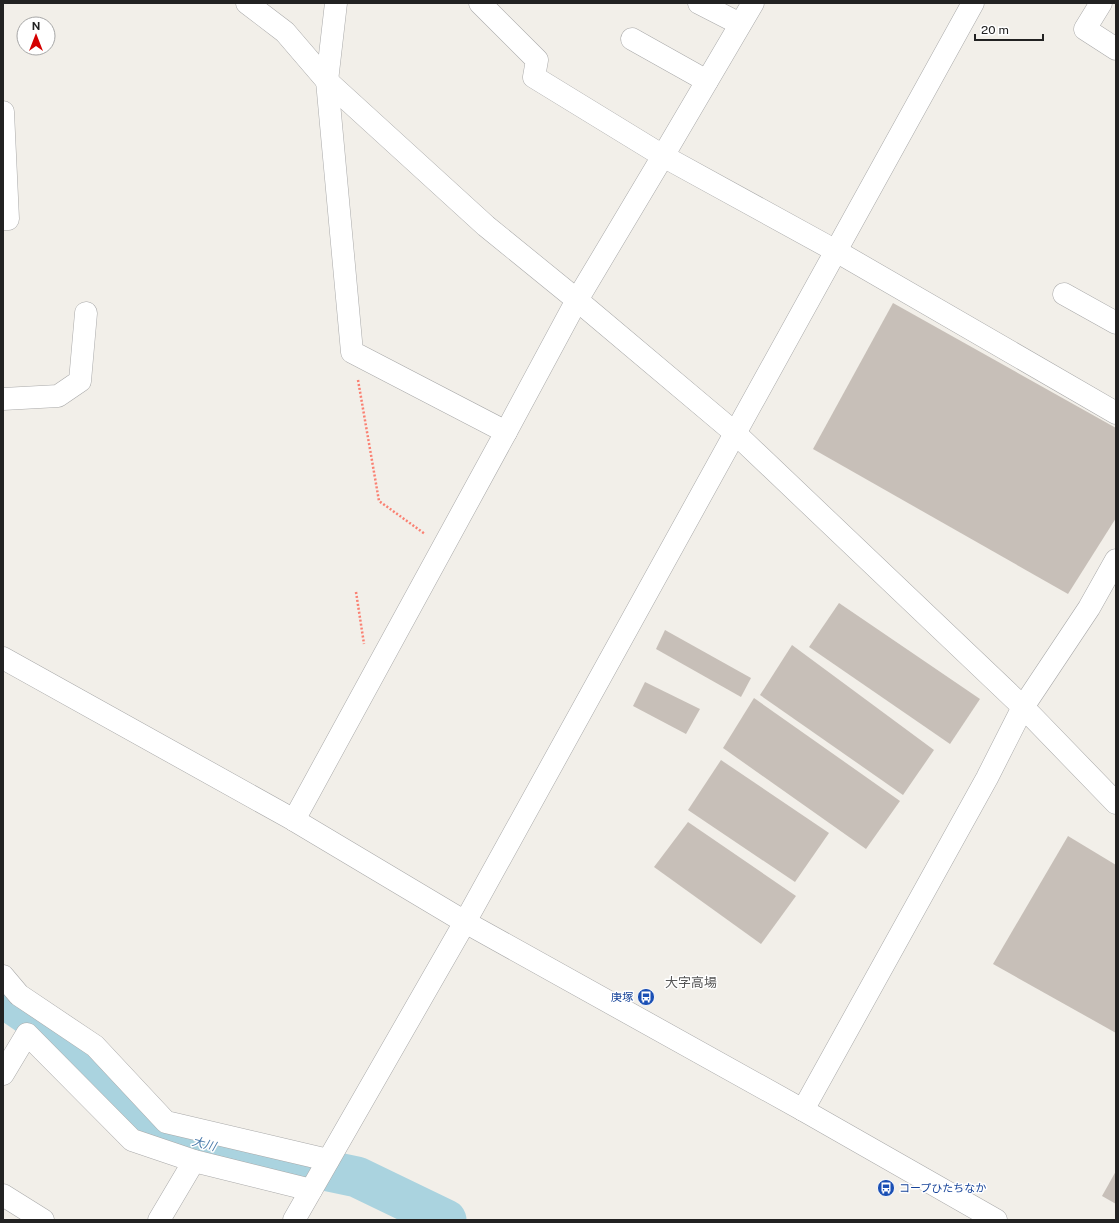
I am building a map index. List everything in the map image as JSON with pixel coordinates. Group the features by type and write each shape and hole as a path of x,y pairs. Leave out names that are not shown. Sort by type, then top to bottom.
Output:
{"street":[{"path":"248,3 285,32 327,81 486,226 577,300 735,434 1023,707 1116,803"},
{"path":"336,3 327,81 352,352 506,432"},
{"path":"480,3 537,60 534,77 663,156 836,251 1116,413"},
{"path":"699,3 740,24"},
{"path":"294,820 577,300 753,3"},
{"path":"294,1220 465,922 974,3"},
{"path":"1101,3 1084,29 1116,48"},
{"path":"632,39 707,81"},
{"path":"3,112 8,219 3,219"},
{"path":"1064,294 1116,323"},
{"path":"3,399 58,396 80,381 86,313"},
{"path":"803,1110 987,778 1023,707 1089,608 1116,560"},
{"path":"3,658 294,820 465,922 803,1110 996,1220"},
{"path":"3,976 19,996 95,1046 166,1122 328,1160"},
{"path":"3,1074 27,1034 132,1140 194,1161 311,1190"},
{"path":"160,1220 194,1161"},
{"path":"3,1195 40,1219"}],"path":[{"path":"352,352 379,501 444,546"},
{"path":"356,592 364,644"}],"building":[{"path":"893,303 1116,428 1116,518 1068,594 813,449"},
{"path":"839,603 980,699 950,744 809,647"},
{"path":"665,630 751,678 741,697 656,649"},
{"path":"792,645 934,750 903,795 760,695"},
{"path":"645,682 700,709 686,734 633,706"},
{"path":"754,698 900,801 866,849 723,748"},
{"path":"721,760 829,833 795,882 688,810"},
{"path":"688,822 796,896 761,944 654,867"},
{"path":"1068,836 1116,865 1116,1033 993,964"},
{"path":"1116,1171 1116,1204 1102,1196"}],"waterway":[{"name":"大川","path":"3,996 86,1054 154,1131 214,1147 357,1177 446,1220"}],"place":[{"name":"庚塚","path":"646,997"},
{"name":"コープひたちなか","path":"886,1188"}],"district":[{"name":"大字高場","path":"691,982"}]}
